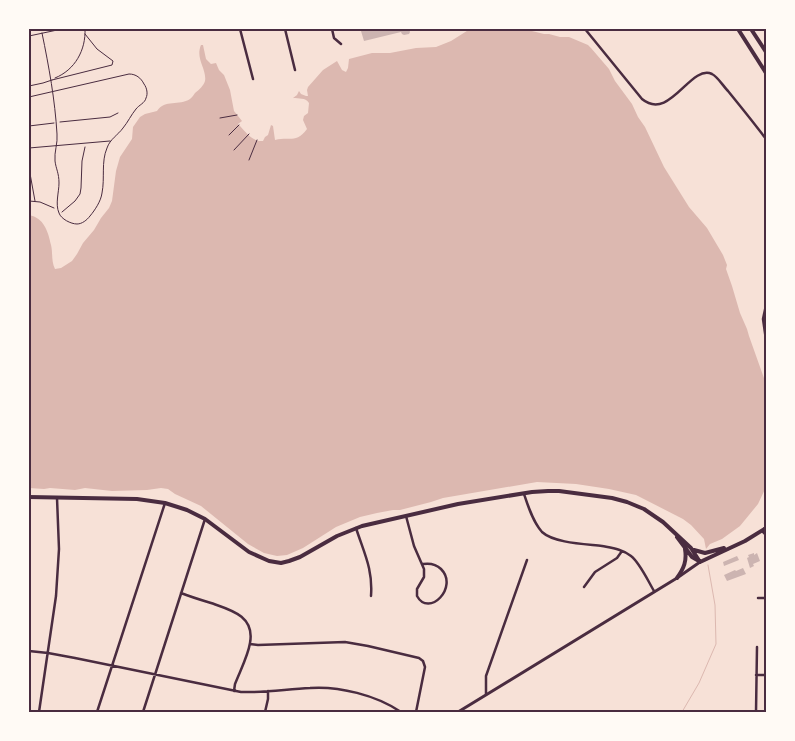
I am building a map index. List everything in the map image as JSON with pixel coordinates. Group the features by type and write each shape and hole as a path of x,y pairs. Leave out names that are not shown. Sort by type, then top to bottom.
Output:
{"main road":[{"path":"738,29 766,73"},
{"path":"751,29 766,52"},
{"path":"29,497 144,499 165,503 188,510 205,519 244,550 263,559 277,562 289,561 300,557 337,536 356,528 448,506 548,490 617,499 633,504 663,522 691,548 697,551 706,552 735,545"},
{"path":"458,712 700,562 764,529"},
{"path":"673,532 692,557 700,562"},
{"path":"677,578 686,561 684,547"},
{"path":"691,548 700,562"}],"street":[{"path":"240,29 253,79"},
{"path":"285,29 295,70"},
{"path":"332,29 334,38 341,44"},
{"path":"585,29 646,102 664,103 697,76 705,73 711,74 766,139"},
{"path":"766,305 763,319 766,340"},
{"path":"524,494 536,523 542,532 557,540 622,551 636,561 654,591"},
{"path":"39,712 55,607 59,555 57,497"},
{"path":"97,712 165,503"},
{"path":"406,516 414,546 423,564 424,571 424,577 417,589 417,596 422,602 429,603 436,601 442,596 447,581 439,567 423,564"},
{"path":"143,712 205,519"},
{"path":"356,528 370,570 372,581 371,596"},
{"path":"764,529 766,535"},
{"path":"584,586 596,572 617,558 622,551"},
{"path":"486,694 486,676 527,560"},
{"path":"181,593 239,614 249,628 250,644 234,691"},
{"path":"758,598 766,598"},
{"path":"250,644 258,646 345,642 419,658 423,661 425,667 416,712"},
{"path":"756,712 757,647"},
{"path":"29,651 113,665 234,691 334,689 373,698 401,712"},
{"path":"756,675 766,675"},
{"path":"265,712 268,691"}],"lane":[{"path":"29,36 62,29"},
{"path":"29,86 43,83 65,73 76,61 83,48 86,34 85,29"},
{"path":"29,97 54,91 129,74 134,74 143,81 146,87 147,98 145,101 134,111 122,130 110,141 103,165 102,192 89,218 80,224 64,219 59,214 58,209 59,185 55,162 57,145 54,91 42,33"},
{"path":"51,80 112,65 112,61 97,49 86,34"},
{"path":"29,148 110,141"}],"path":[{"path":"29,126 110,117 118,113"},
{"path":"220,118 237,114"},
{"path":"229,135 239,125"},
{"path":"234,150 248,134"},
{"path":"249,160 257,140"},
{"path":"59,214 77,199 80,192 82,161 86,142"},
{"path":"29,168 35,201"},
{"path":"29,200 58,209"}],"shaded area":[{"path":"470,29 528,30 560,37 569,37 588,45 609,69 615,81 632,104 664,167 689,207 707,228 723,255 740,313 765,381 766,487 758,504 740,526 722,539 710,544 706,549 704,539 691,525 636,495 576,484 537,482 443,498 400,510 360,517 336,527 303,548 287,555 277,556 264,553 248,544 201,506 168,489 112,491 85,488 75,490 29,488 29,215 42,222 47,230 55,269 61,268 72,261 109,208 120,157 132,139 133,127 140,117 157,111 164,105 190,99 204,84 205,77 199,55 201,45 203,45 206,59 211,64 216,63 224,75 230,90 234,111 242,121 238,124 252,138 263,141 268,135 271,125 273,126 275,140 292,139 303,134 307,129 303,120 304,116 308,113 309,103 304,99 293,98 299,91 301,94 308,96 308,87 323,70 337,61 342,70 346,72 349,59 372,53 390,53 416,48 436,47 451,41"}],"building":[{"path":"371,29 409,29 410,32 404,35 401,32 364,41 361,31"},
{"path":"754,553 754,555 757,553 760,561 753,564 754,566 750,568 747,558 749,557 748,555"},
{"path":"737,556 739,560 724,566 723,562"},
{"path":"743,568 746,574 727,581 724,575"}],"waterway":[{"path":"682,712 699,683 716,644 715,605 708,565"}]}
